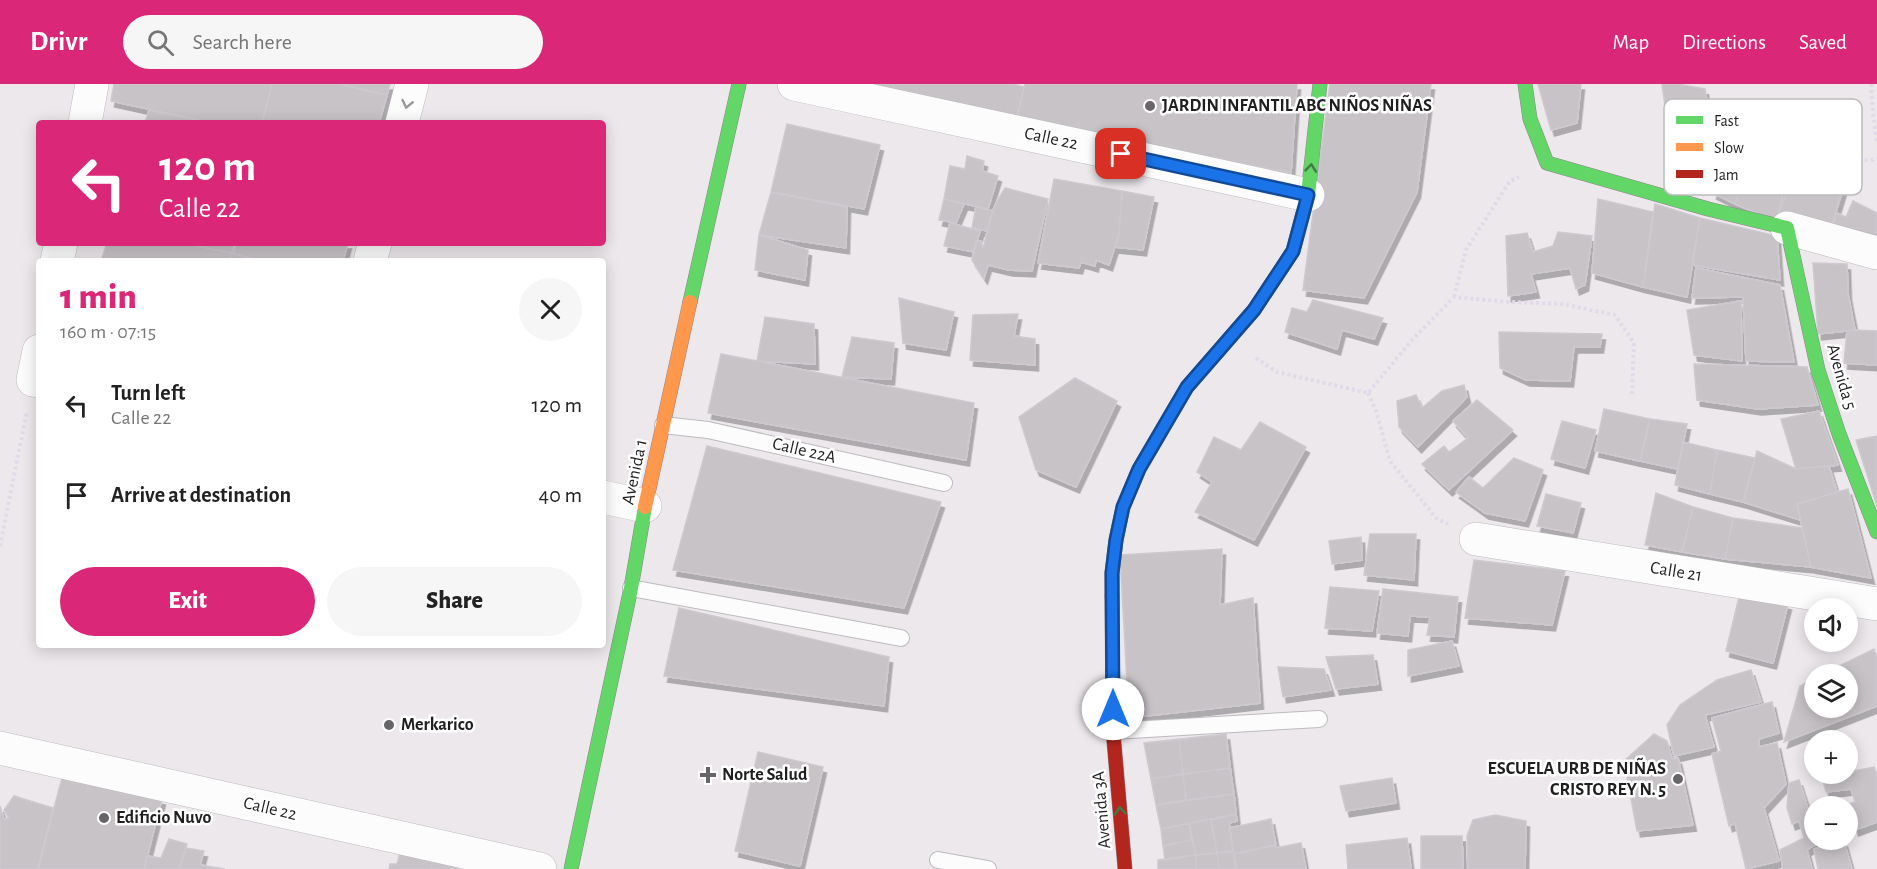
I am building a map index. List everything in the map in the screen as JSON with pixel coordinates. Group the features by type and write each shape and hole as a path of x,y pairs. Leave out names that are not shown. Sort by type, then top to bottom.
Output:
{"street":[{"path":"86,120 92,84"},
{"path":"403,120 411,84"},
{"name":"Avenida 1","path":"571,869 631,588 645,506 739,84"},
{"name":"Calle 22","path":"794,84 1308,195"},
{"name":"Avenida 3A","path":"1125,869 1113,731 1112,573 1123,507 1139,469 1187,387 1254,310 1293,251 1308,195 1320,84"},
{"path":"1525,84 1530,119 1547,163 1708,209 1877,253"},
{"name":"Avenida 5","path":"1786,228 1818,370 1839,434 1877,532"},
{"path":"606,498 645,506"},
{"name":"Calle 21","path":"1476,539 1877,604"},
{"name":"Calle 22","path":"0,748 540,869"}],"lane":[{"name":"Calle 22A","path":"663,425 708,430 944,483"},
{"path":"631,588 901,638"},
{"path":"1113,731 1319,718"},
{"path":"938,860 988,869"}],"path":[{"path":"1871,84 1877,143"},
{"path":"1862,161 1877,159"},
{"path":"1368,393 1412,340 1454,297 1466,250 1510,181 1547,163"},
{"path":"1454,297 1563,304 1615,315 1634,342 1632,394"},
{"path":"1228,339 1277,372 1368,393"},
{"path":"0,546 36,376"},
{"path":"1368,393 1376,411 1390,461 1436,518 1476,539"}],"building":[{"path":"114,84 272,84 263,120 198,120 111,101"},
{"path":"272,84 339,84 387,95 380,120 263,120"},
{"path":"339,84 390,84 387,95"},
{"path":"835,84 1013,84 1024,87 1017,118"},
{"path":"1025,84 1297,84 1291,173 1017,118"},
{"path":"1330,84 1431,84 1417,192 1364,298 1303,290"},
{"path":"1538,84 1581,84 1577,123 1551,130"},
{"path":"1662,84 1705,89 1707,99 1664,99"},
{"path":"149,110 197,120 146,120"},
{"path":"787,124 880,145 864,209 771,192"},
{"path":"967,156 984,161 982,171 998,176 988,209 944,199 950,166 965,169"},
{"path":"1054,179 1122,191 1119,234 1109,265 1096,260 1095,266 1081,262 1079,268 1038,263"},
{"path":"1005,188 1048,199 1032,271 1009,270 988,265 984,278 972,260 976,241 981,241 983,249 991,215"},
{"path":"1122,191 1154,197 1143,250 1115,247 1119,234"},
{"path":"771,192 847,207 846,248 759,235"},
{"path":"1717,195 1738,195 1735,204"},
{"path":"1738,195 1783,195 1776,221 1735,204"},
{"path":"1786,195 1841,195 1828,238 1776,221"},
{"path":"944,199 964,204 956,223 939,220"},
{"path":"1598,199 1653,212 1643,287 1592,273"},
{"path":"1853,201 1877,213 1877,239 1828,238 1837,213 1846,217"},
{"path":"1655,204 1700,218 1687,297 1643,287"},
{"path":"976,207 993,211 987,231 972,228"},
{"path":"1700,218 1777,236 1780,280 1692,265"},
{"path":"950,223 980,231 974,252 944,246"},
{"path":"1558,232 1592,236 1585,285 1576,289 1570,268 1531,274 1536,292 1508,296 1506,236 1527,233 1533,252 1553,246"},
{"path":"759,235 808,250 805,280 755,270"},
{"path":"106,246 196,246 232,253 231,258 102,258"},
{"path":"196,246 233,246 232,253"},
{"path":"235,246 347,246 344,258 252,258 234,254"},
{"path":"232,253 252,258 231,258"},
{"path":"1813,263 1847,264 1848,294 1855,330 1818,334"},
{"path":"1696,268 1780,285 1794,362 1746,361 1743,297 1692,298"},
{"path":"899,298 954,312 946,350 903,343"},
{"path":"1313,300 1383,318 1374,339 1342,330 1337,349 1285,332 1292,308 1307,312"},
{"path":"1741,301 1742,361 1694,355 1687,310"},
{"path":"1018,314 1014,336 1035,339 1035,365 970,360 973,315"},
{"path":"765,317 814,324 815,364 757,361"},
{"path":"1847,331 1877,331 1877,365 1844,363"},
{"path":"1499,332 1602,334 1600,347 1574,347 1570,381 1526,380 1500,368"},
{"path":"852,337 894,343 891,379 842,377"},
{"path":"721,354 974,403 966,460 708,413"},
{"path":"1694,364 1807,367 1818,405 1758,409 1697,400"},
{"path":"1075,378 1117,401 1076,487 1036,470 1019,417"},
{"path":"1464,385 1467,397 1418,447 1399,427 1397,401 1416,395 1422,408 1442,391"},
{"path":"1477,400 1513,430 1449,490 1422,464 1444,446 1449,452 1468,438 1453,421"},
{"path":"1604,409 1650,419 1640,461 1595,451"},
{"path":"1819,411 1838,465 1796,469 1781,419"},
{"path":"1650,419 1687,424 1678,469 1640,461"},
{"path":"1562,421 1596,430 1585,468 1551,459"},
{"path":"1260,422 1306,447 1254,540 1195,512 1212,482 1197,472 1214,437 1241,450"},
{"path":"1877,436 1877,506 1856,440"},
{"path":"1683,442 1717,450 1710,494 1675,485"},
{"path":"707,446 941,502 904,608 673,570"},
{"path":"1717,450 1755,458 1743,502 1710,494"},
{"path":"1757,451 1796,469 1829,466 1837,492 1797,504 1800,520 1743,502"},
{"path":"1514,458 1543,470 1525,521 1485,513 1456,492 1469,477 1483,488"},
{"path":"1848,489 1871,578 1811,567 1797,504"},
{"path":"1656,493 1693,507 1682,552 1645,545"},
{"path":"1546,494 1581,503 1573,533 1537,526"},
{"path":"1693,507 1733,518 1725,559 1682,552"},
{"path":"1733,518 1802,528 1811,567 1725,559"},
{"path":"1370,534 1416,534 1414,580 1364,575"},
{"path":"1361,537 1362,560 1332,564 1329,541"},
{"path":"1222,549 1220,605 1253,598 1260,703 1129,718 1120,555"},
{"path":"1474,560 1565,571 1552,625 1465,618"},
{"path":"1330,587 1379,591 1372,631 1325,628"},
{"path":"1383,589 1458,597 1454,637 1427,635 1430,617 1410,616 1408,636 1377,633"},
{"path":"1740,593 1788,604 1773,663 1726,651"},
{"path":"679,608 889,657 884,706 664,676"},
{"path":"1452,641 1459,666 1408,676 1408,650"},
{"path":"1874,649 1877,658 1877,706 1858,713 1858,664 1843,664"},
{"path":"1373,655 1378,684 1336,689 1326,657"},
{"path":"1278,667 1324,669 1331,690 1283,697"},
{"path":"1751,670 1761,702 1705,715 1714,747 1674,756 1667,725 1680,705 1717,680"},
{"path":"1804,684 1804,718 1846,718 1815,730 1804,730 1804,734 1784,742 1800,686"},
{"path":"1772,702 1779,733 1759,739 1759,747 1777,743 1786,784 1764,808 1779,861 1746,869 1735,823 1729,826 1712,754 1721,751 1712,718"},
{"path":"1226,734 1236,814 1161,829 1144,743"},
{"path":"1226,734 1230,768 1183,774 1179,740"},
{"path":"1654,734 1667,741 1672,759 1678,758 1693,825 1637,831 1624,761"},
{"path":"1179,740 1183,774 1151,779 1144,743"},
{"path":"758,752 823,767 800,866 735,851"},
{"path":"1874,767 1877,775 1877,822 1858,829 1858,796 1853,796 1851,789 1826,792 1824,784 1858,784 1858,770"},
{"path":"1230,768 1234,794 1186,800 1183,774"},
{"path":"1183,774 1186,800 1156,805 1151,779"},
{"name":"Edificio Nuvo","path":"62,778 162,799 144,869 38,869"},
{"path":"1392,778 1396,803 1346,811 1340,786"},
{"path":"1799,780 1804,796 1804,838 1799,821 1792,824 1787,808 1789,783"},
{"path":"1234,794 1236,814 1161,829 1156,805"},
{"path":"1234,794 1236,814 1161,829 1156,805"},
{"path":"14,796 53,808 38,869 0,869 0,806 4,820 9,818 4,810"},
{"path":"1236,814 1237,821 1229,823 1230,828 1271,819 1276,848 1301,843 1306,869 1158,869 1158,860 1165,860 1161,829"},
{"path":"1236,814 1237,821 1229,823 1233,851 1217,853 1211,820"},
{"path":"1495,815 1526,821 1525,869 1468,869 1467,836 1473,820"},
{"path":"1211,819 1217,853 1196,855 1189,823"},
{"path":"1271,819 1276,845 1234,854 1230,828"},
{"path":"1271,819 1276,845 1234,854 1230,828"},
{"path":"1189,823 1192,840 1163,846 1161,829"},
{"path":"1421,836 1462,836 1463,869 1421,869"},
{"path":"1407,838 1411,869 1348,869 1346,845"},
{"path":"1804,838 1804,850 1807,850 1812,869 1783,869 1780,850"},
{"path":"169,839 187,844 179,869 144,869 147,856 161,858"},
{"path":"1192,840 1196,855 1165,860 1163,846"},
{"path":"1301,843 1306,869 1236,869 1234,854 1276,845 1276,848"},
{"path":"186,848 204,851 200,865 225,869 179,869"},
{"path":"401,849 434,856 431,869 389,869 390,864 397,864"},
{"path":"1814,850 1847,850 1852,869 1818,869"},
{"path":"1233,851 1236,868 1219,869 1217,853"},
{"path":"1217,853 1219,869 1196,869 1196,855"},
{"path":"1196,855 1196,869 1158,869 1158,860"},
{"path":"434,856 493,869 431,869"}],"traffic: fast":[{"path":"690,302 739,84"},
{"path":"1112,596 1116,540 1123,507 1139,469 1187,387 1254,310 1293,251 1308,195 1320,84"},
{"path":"1525,84 1530,119 1547,163 1708,209 1787,228 1818,370 1839,434 1877,532"},
{"path":"571,869 631,588 645,507"}],"traffic: slow":[{"path":"645,507 690,302"}],"traffic: jam":[{"path":"1112,596 1113,731 1125,869"}],"place":[{"name":"JARDIN INFANTIL ABC NIÑOS NIÑAS","path":"1150,106"},
{"name":"Merkarico","path":"389,725"},
{"name":"Norte Salud","path":"708,775"},
{"name":"ESCUELA URB DE NIÑAS CRISTO REY N. 5","path":"1678,779"},
{"name":"Edificio Nuvo","path":"104,818"}],"route":[{"path":"1113,709 1112,573 1123,507 1139,469 1187,387 1254,310 1293,251 1308,195 1121,154"}]}
